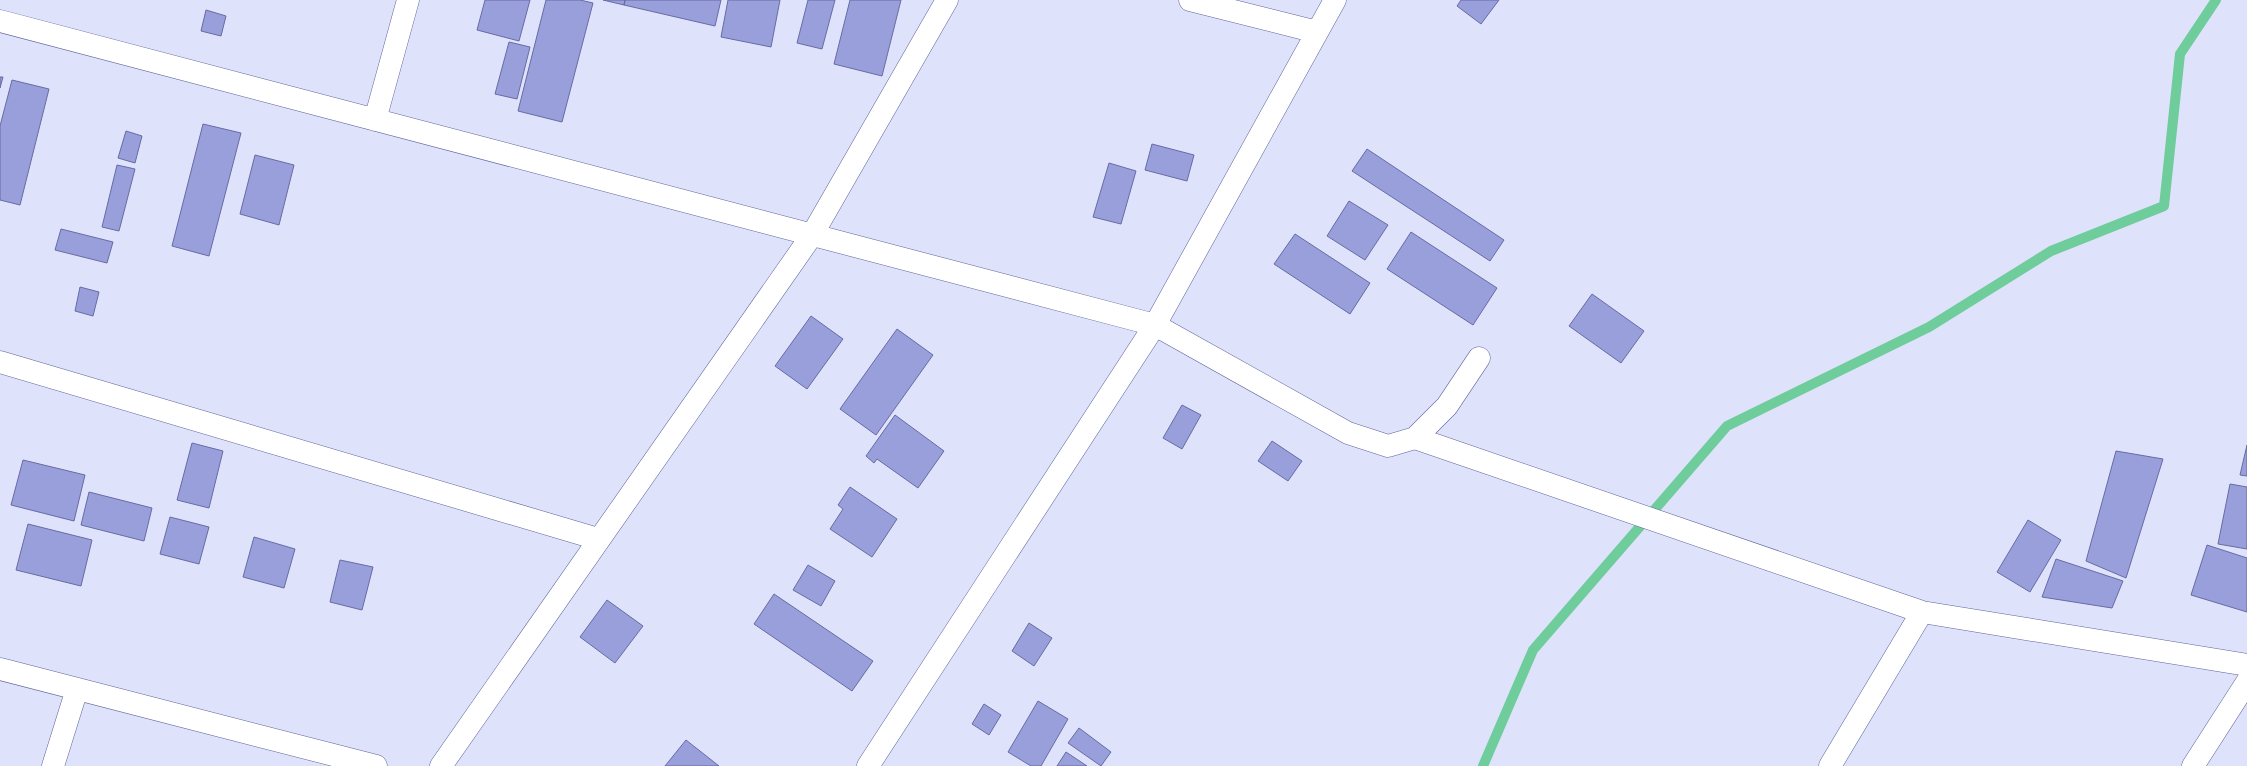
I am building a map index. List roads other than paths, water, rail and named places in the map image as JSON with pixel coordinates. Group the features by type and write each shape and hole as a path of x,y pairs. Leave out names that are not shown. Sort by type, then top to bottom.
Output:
{"street":[{"path":"375,120 408,0"},
{"path":"441,766 598,539 812,235 947,0"},
{"path":"1190,0 1317,32"},
{"path":"868,766 1155,325 1335,0"},
{"path":"0,21 1155,325 1348,433 1388,446 1415,438 1447,406 1479,358"},
{"path":"0,362 598,539"},
{"path":"1415,438 1922,612 2247,665"},
{"path":"1830,766 1922,612"},
{"path":"0,669 376,766"},
{"path":"2193,766 2247,682"},
{"path":"53,766 77,689"}],"waterway":[{"path":"1483,766 1533,650 1727,426 1929,327 2051,251 2164,206 2180,54 2216,0"}]}
